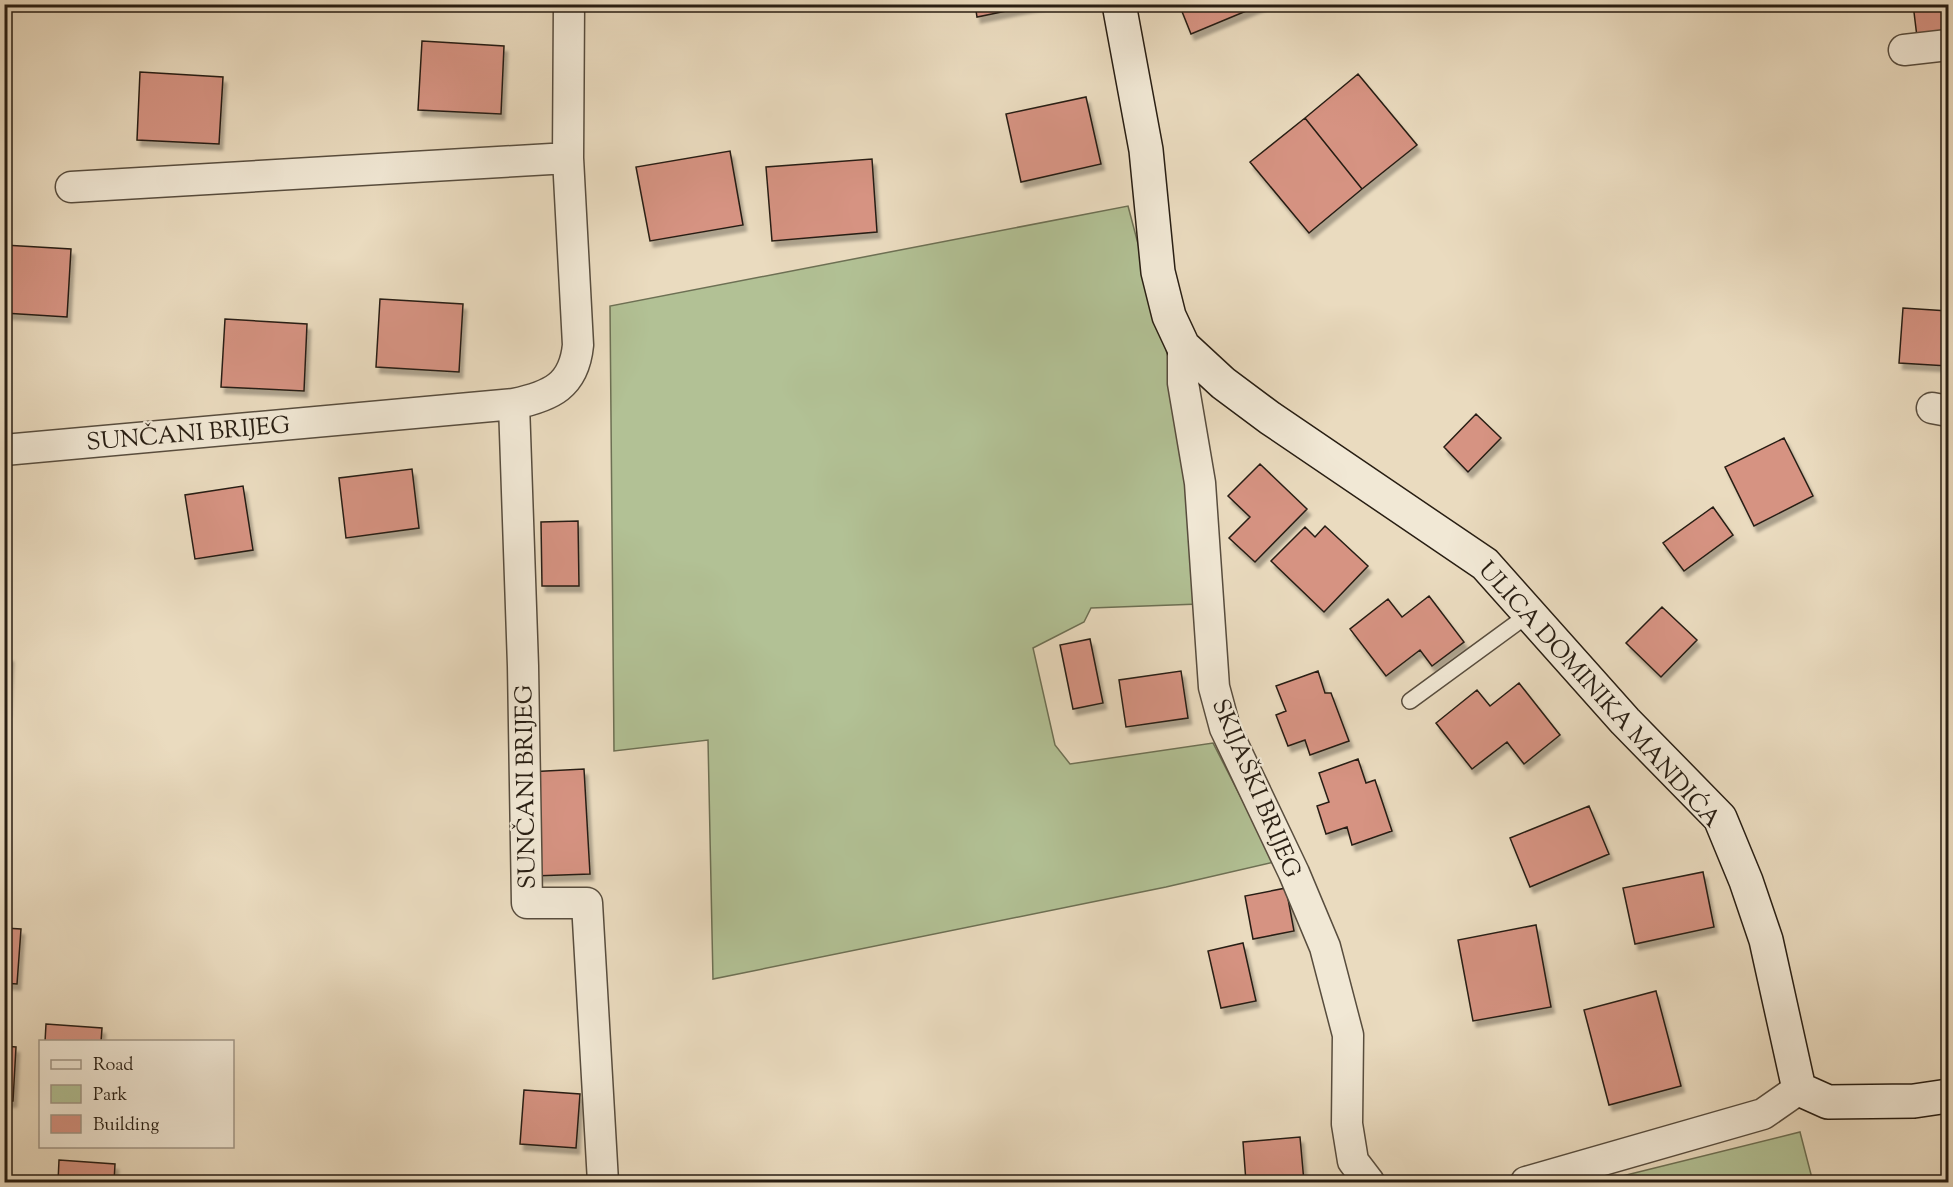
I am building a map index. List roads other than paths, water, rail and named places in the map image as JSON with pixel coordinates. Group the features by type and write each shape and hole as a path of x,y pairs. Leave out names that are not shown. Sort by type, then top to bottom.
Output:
{"street":[{"name":"SUNČANI BRIJEG","path":"4,450 514,404 537,399 557,389 569,377 576,360 578,334 568,158 569,4"},
{"name":"ULICA DOMINIKA MANDIĆA","path":"1119,4 1146,150 1158,272 1170,316 1183,345 1223,383 1270,418 1485,564 1625,721 1720,818 1746,881 1766,940 1799,1089"},
{"path":"1904,50 1948,45"},
{"path":"71,188 568,158"},
{"name":"SKIJAŠKI BRIJEG","path":"1183,345 1183,383 1200,483 1214,687 1225,728 1294,873 1325,948 1348,1035 1347,1124 1353,1161 1369,1182"},
{"name":"SUNČANI BRIJEG","path":"514,404 523,666 527,903 587,903 603,1182"},
{"path":"1526,1182 1763,1114 1799,1089 1828,1102 1914,1101 1948,1096"}],"lane":[{"path":"1410,701 1529,614"}]}
